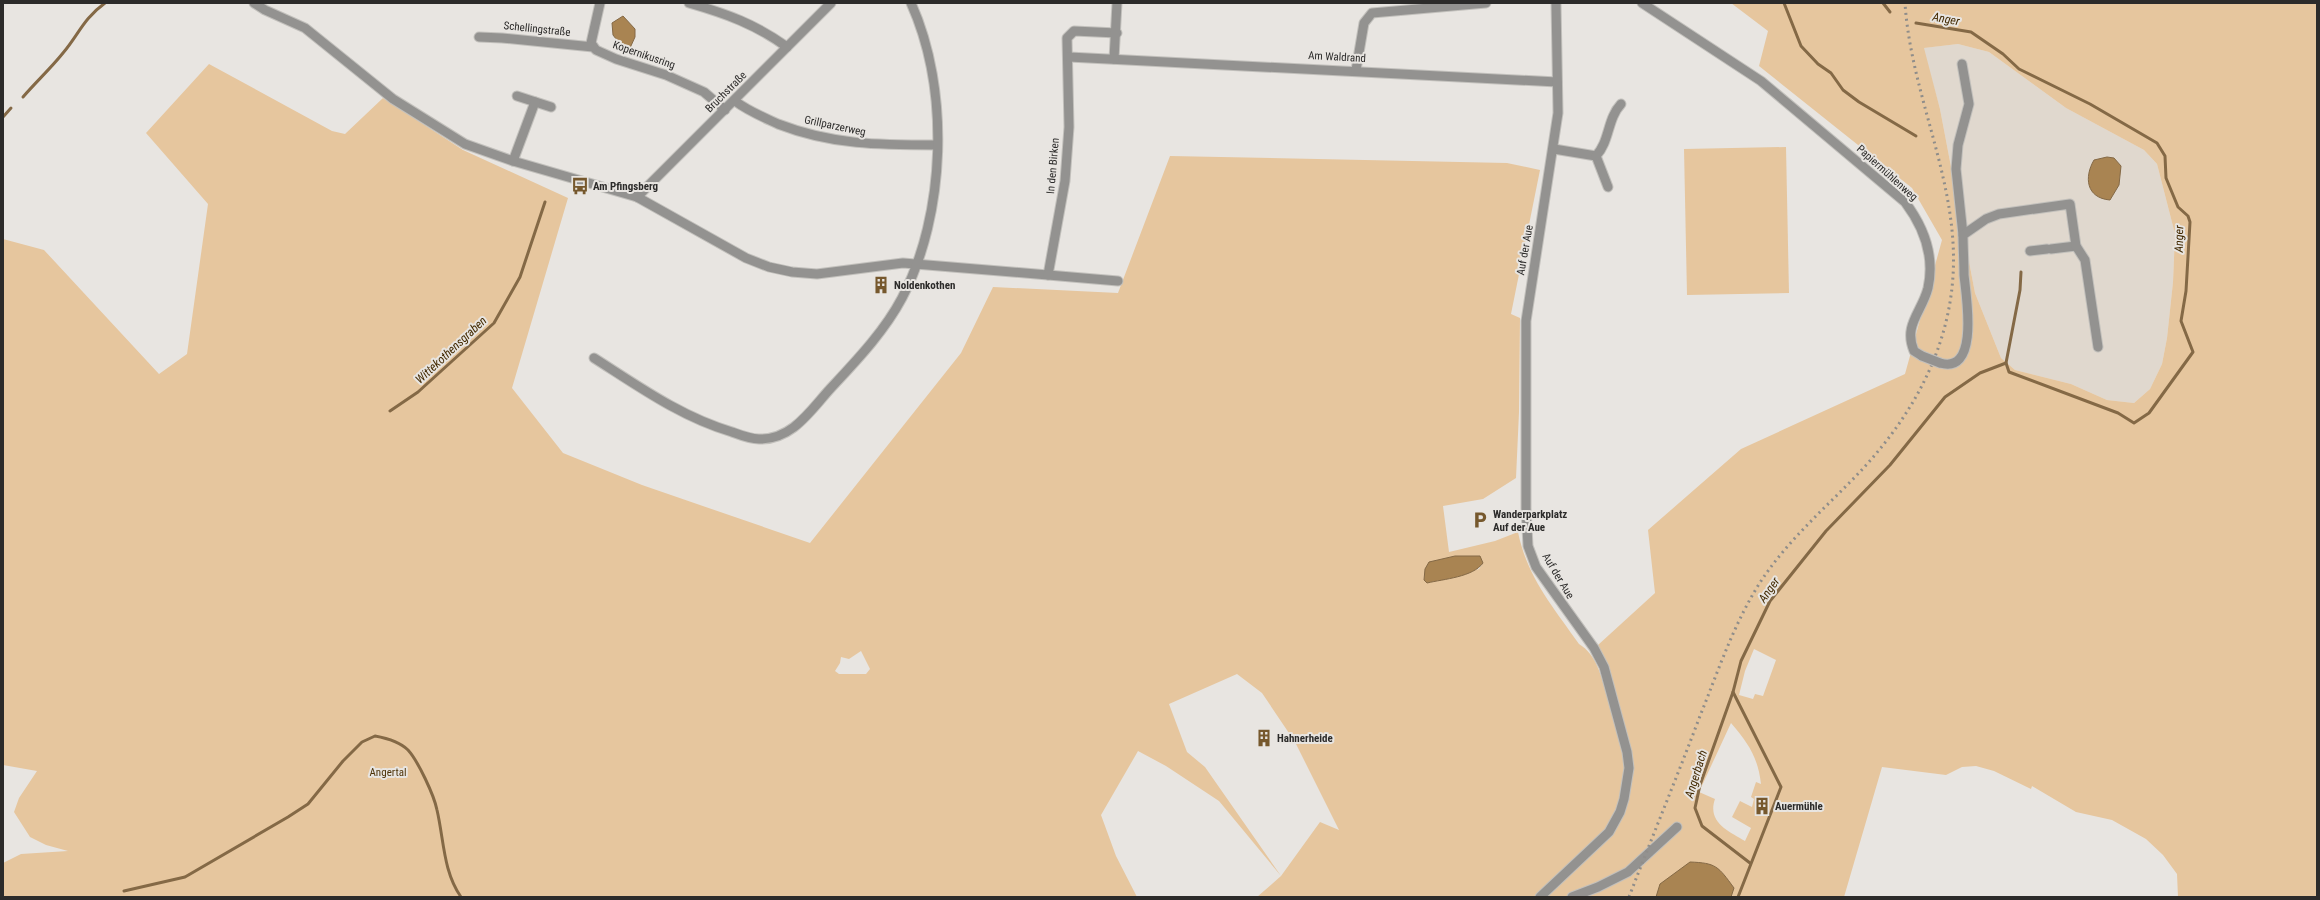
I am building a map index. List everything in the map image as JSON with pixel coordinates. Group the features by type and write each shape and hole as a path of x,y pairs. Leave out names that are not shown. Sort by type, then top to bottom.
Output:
{"street":[{"path":"254,3 265,10 305,28 393,99 459,140 513,161 637,197 746,258 769,267 792,272 817,274 890,264 916,264 1118,281"},
{"path":"593,47 591,37 600,3"},
{"path":"689,3 742,20 764,31 787,47"},
{"name":"Bruchstraße","path":"637,197 735,101 831,3"},
{"path":"594,358 654,396 703,422 759,439 781,436 793,429 803,420 882,329 902,298 916,264 931,212 937,145 936,104 930,66 911,3"},
{"path":"1069,57 1114,59 1117,33 1117,3"},
{"path":"1356,70 1364,23 1372,13 1486,3"},
{"name":"Auf der Aue","path":"1540,897 1609,832 1620,812 1624,799 1629,768 1627,752 1604,668 1594,648 1536,567 1528,546 1526,508 1526,321 1554,149 1558,114 1556,3"},
{"name":"Papiermühlenweg","path":"1642,3 1761,81 1905,202 1920,224 1928,251 1931,269 1928,288 1910,329 1909,341 1914,351 1922,356 1940,363 1951,365 1957,362 1964,354 1967,342 1968,316 1963,235 1956,169 1958,144 1969,104 1962,64"},
{"name":"In den Birken","path":"1048,275 1065,181 1068,127 1069,57 1067,41 1070,33 1117,33"},
{"name":"Schellingstraße","path":"479,37 593,47"},
{"name":"Kopernikusring","path":"593,47 616,59 666,75 704,92 726,110"},
{"name":"Am Waldrand","path":"1114,59 1356,70 1558,82"},
{"path":"517,96 551,108"},
{"name":"Grillparzerweg","path":"735,101 754,113 774,122 826,139 868,145 937,145"},
{"path":"513,161 535,102"},
{"path":"1596,156 1604,148 1614,112 1621,104"},
{"path":"1554,149 1596,156"},
{"path":"1596,156 1608,187"},
{"path":"1963,235 1986,219 1999,214 2070,204 2076,246 2085,260 2098,347"},
{"path":"2030,251 2076,246"},
{"path":"1572,897 1598,887 1628,872 1677,827"}],"shaded area":[{"path":"623,16 635,29 635,37 630,48 623,48 613,35 612,23"},
{"path":"1958,44 1989,52 2066,108 2144,150 2157,164 2175,234 2173,282 2167,338 2162,364 2150,389 2134,403 2107,400 2071,384 2015,370 2001,358 1975,293 1940,109 1923,48"},
{"path":"2107,157 2114,158 2121,166 2119,185 2110,200 2096,195 2089,186 2088,180 2094,160"},
{"path":"1455,556 1480,556 1483,563 1478,568 1458,577 1427,583 1424,580 1425,569 1429,562"},
{"path":"1690,862 1706,863 1720,870 1734,888 1731,897 1656,897 1660,884"}],"green space":[{"name":"Angertal","path":"1731,3 2317,3 2317,897 2178,897 2177,874 2163,855 2146,839 2112,820 2076,812 2032,786 2031,789 1994,771 1976,766 1962,767 1946,775 1882,767 1844,897 1257,897 1281,876 1219,801 1166,766 1138,751 1101,815 1116,856 1137,897 3,897 3,863 21,854 68,851 46,845 30,837 14,812 19,798 37,771 3,765 3,239 44,250 159,374 187,354 208,204 146,133 209,64 332,131 345,134 383,98 463,150 568,198 512,388 563,453 642,485 810,543 961,353 993,287 1118,293 1170,156 1507,163 1540,170 1511,314 1520,318 1519,412 1516,478 1483,499 1443,506 1449,552 1495,541 1518,532 1522,548 1534,577 1579,644 1594,660 1598,667 1607,696 1608,671 1598,645 1655,593 1648,530 1741,449 1905,374 1942,240 1912,188 1759,66 1768,31","holes":["1958,44 1989,52 2066,108 2144,150 2157,164 2175,234 2173,282 2167,338 2162,364 2150,389 2134,403 2107,400 2071,384 2015,370 2001,358 1975,293 1940,109 1924,48","1483,563 1479,569 1427,583","1754,649 1776,660 1763,696 1755,694 1753,699 1739,695 1745,671","861,651 870,669 866,674 839,674 835,671 840,663 841,657 849,659","1237,674 1262,693 1295,742 1339,830 1320,822 1281,876 1205,767 1187,752 1169,704","1731,723 1747,744 1755,758 1760,774 1761,784 1756,782 1751,797 1754,799 1752,807 1740,801 1732,817 1751,828 1745,841 1726,829 1716,820 1713,807 1715,799 1699,792"]},
{"path":"1786,147 1789,293 1687,295 1684,149"}],"waterway":[{"path":"23,97 58,59 91,15 105,3"},
{"name":"Anger","path":"1784,3 1801,46 1818,64 1831,73 1843,90 1859,102 1916,136"},
{"name":"Anger","path":"1883,3 1890,12"},
{"name":"Anger","path":"1916,23 1971,32 2003,54 2019,69 2090,104 2157,143 2165,156 2166,178 2178,207 2188,216 2190,222 2186,291 2181,321 2193,352 2149,413 2134,423 2118,413 2009,372 2006,363 2020,290 2021,272"},
{"path":"3,117 11,108"},
{"name":"Wittekothensgraben","path":"390,411 418,392 494,323 520,277 545,202"},
{"name":"Anger","path":"1738,897 1781,787 1733,692 1741,661 1770,601 1826,531 1890,465 1945,397 1980,373 2006,363"},
{"name":"Angerbach","path":"1733,692 1700,785 1695,808 1702,826 1750,863"},
{"path":"124,891 185,877 288,817 308,804 343,761 362,742 375,736 401,744 412,755 421,770 435,804 447,866 455,887 461,897"}],"railway":[{"path":"1629,897 1725,652 1747,604 1766,573 1778,558 1815,517 1855,477 1892,434 1922,386 1934,360 1943,333 1950,305 1953,276 1953,241 1949,207 1942,173 1916,72 1909,38 1905,3"}],"place":[{"name":"Am Pfingsberg","path":"580,186"},
{"name":"Noldenkothen","path":"881,285"},
{"name":"Wanderparkplatz Auf der Aue","path":"1480,520"},
{"name":"Hahnerheide","path":"1264,738"},
{"name":"Auermühle","path":"1762,806"}]}
